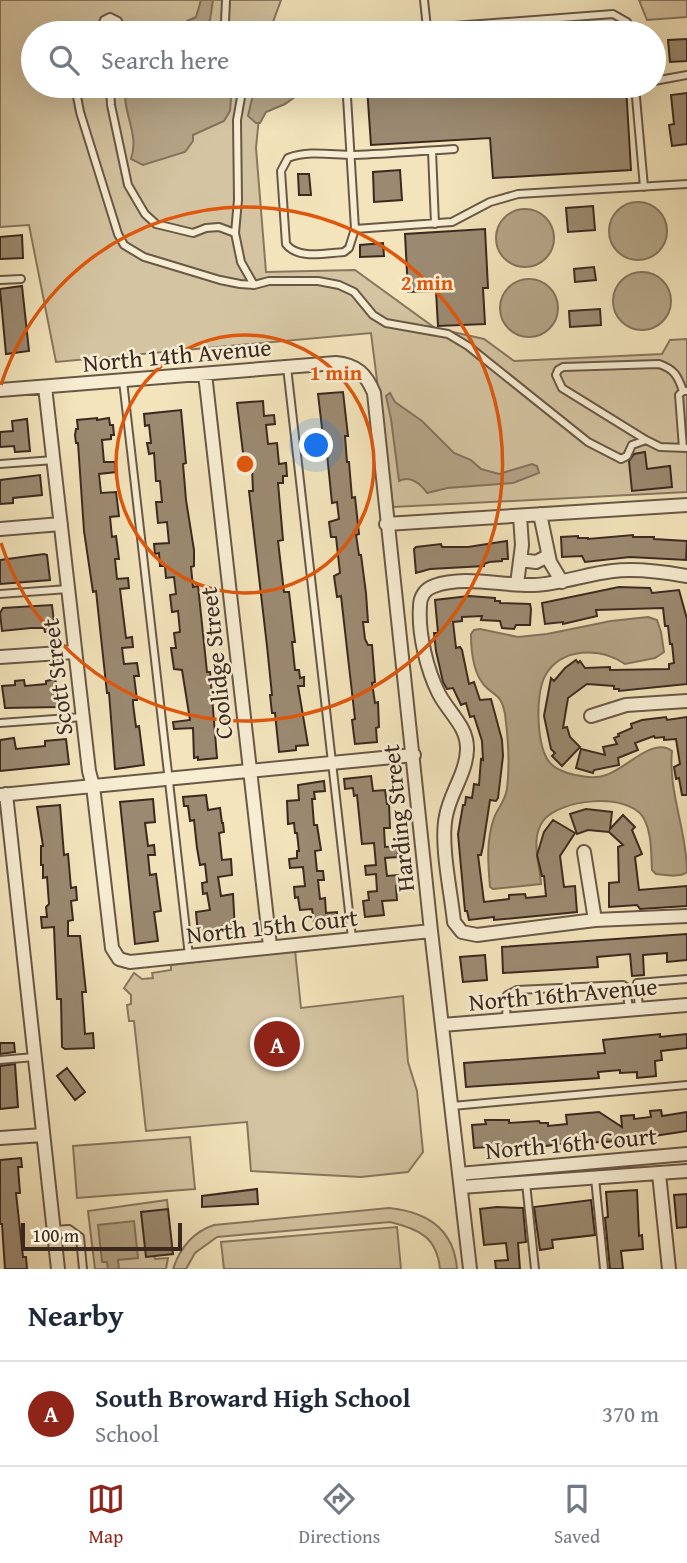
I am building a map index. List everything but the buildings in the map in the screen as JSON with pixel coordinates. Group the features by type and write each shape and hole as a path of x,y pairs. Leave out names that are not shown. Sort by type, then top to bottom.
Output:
{"street":[{"name":"North 14th Avenue","path":"0,390 336,363 357,369"},
{"name":"Harding Street","path":"357,369 369,381 374,393 386,524 414,755 430,931 470,1269"},
{"name":"Coolidge Street","path":"205,374 270,946"},
{"name":"Scott Street","path":"45,387 89,771 112,948 119,959"},
{"path":"386,524 687,505"},
{"path":"540,514 548,556 562,582"},
{"path":"517,584 520,516"},
{"path":"0,529 61,524"},
{"path":"520,560 536,562 548,556"},
{"path":"687,576 667,572 615,570 562,582 532,585 492,581 454,583 434,586 422,595 419,607 430,675 465,733 463,771 446,816 445,842 454,922 463,932 477,935 595,920 687,916"},
{"path":"0,657 75,652"},
{"path":"591,716 626,705 687,701"},
{"path":"58,1269 3,794 414,755"},
{"path":"584,852 595,920"},
{"name":"North 15th Court","path":"119,959 130,962 430,931"},
{"name":"North 16th Avenue","path":"442,1025 687,1005"},
{"path":"0,1138 43,1135"},
{"name":"North 16th Court","path":"459,1174 687,1154"},
{"name":"North 16th Court","path":"461,1187 687,1171"},
{"path":"659,1174 669,1269"}],"lane":[{"path":"225,21 226,0"},
{"path":"424,0 426,21"},
{"path":"530,21 613,13 625,21"},
{"path":"666,79 687,75"},
{"path":"77,98 111,215 124,245 144,257 220,280 254,285 269,281 318,281 339,285 354,292 373,315 386,323 448,334 468,346 588,442 621,459 627,456 632,445 646,440"},
{"path":"111,98 128,185 145,214 156,224 193,233 219,227 235,233"},
{"path":"241,98 237,120 238,200 235,233 241,262 254,285"},
{"path":"347,98 352,155 355,229 344,253 300,254 286,244 281,172 288,158 296,155 352,155 454,149"},
{"path":"636,98 644,187"},
{"path":"432,151 435,224"},
{"path":"355,229 435,224 461,218 505,196 687,184"},
{"path":"0,280 20,279"},
{"path":"659,365 669,367 678,375 683,392 685,448 660,447 562,388 557,379 558,370 659,365"},
{"path":"287,367 352,938"},
{"path":"123,381 189,956"},
{"path":"0,464 54,460"},
{"path":"0,594 68,589"},
{"path":"0,723 83,717"},
{"path":"634,1010 637,983 687,979"},
{"path":"506,1020 507,995 517,990 623,985 634,1010"},
{"path":"0,1060 34,1057"},
{"path":"452,1106 687,1085"},
{"path":"595,1178 604,1269"},
{"path":"526,1183 536,1269"},
{"path":"54,1230 69,1229 80,1237 83,1269"}],"shaded area":[{"path":"0,0 281,0 273,21 21,21 21,98 261,98 256,148 266,272 355,270 435,328 484,339 514,361 662,354 670,340 687,339 687,492 393,507 371,333 56,362 29,225 0,227"},
{"path":"201,0 213,0 210,21 187,21 196,17"},
{"path":"639,0 687,0 687,17 647,20"},
{"path":"125,98 231,98 230,111 224,121 193,135 193,141 185,152 143,165 131,159 133,140"},
{"path":"252,98 293,98 266,112 260,123 248,116"},
{"path":"632,202 644,202 659,210 667,225 667,237 659,252 644,260 632,260 617,252 609,237 609,225 617,210"},
{"path":"519,209 531,209 546,217 554,232 554,244 546,259 531,267 519,267 504,259 496,244 496,232 504,217"},
{"path":"636,272 648,272 663,280 671,295 671,307 663,322 648,330 636,330 621,322 613,307 613,295 621,280"},
{"path":"523,279 535,279 550,287 558,302 558,314 550,329 535,337 523,337 508,329 500,314 500,302 508,287"},
{"path":"390,393 395,402 422,421 454,453 471,460 481,469 499,474 532,464 537,466 539,473 513,483 447,488 427,493 415,481 399,481 386,396"},
{"path":"648,617 657,620 661,632 664,652 655,658 625,664 605,655 582,653 571,655 552,666 545,676 540,695 540,734 546,757 551,764 565,772 587,777 614,772 648,750 665,747 672,751 671,766 687,872 676,876 656,874 652,870 650,836 643,817 635,809 623,804 593,801 563,808 551,813 543,821 536,844 541,884 493,889 490,887 489,844 491,827 507,789 507,732 502,702 484,685 477,674 471,634 480,629 518,637"},
{"path":"295,950 301,1008 403,996 408,1062 417,1091 423,1152 408,1172 361,1177 251,1171 247,1122 146,1131 134,1021 129,1021 127,1005 131,1004 131,995 124,988 134,973 142,979 153,978 152,973 171,970 171,965"},
{"path":"190,1137 195,1189 77,1198 73,1146"},
{"path":"167,1200 168,1209 154,1256 155,1259 168,1258 166,1269 95,1269 88,1211"},
{"path":"389,1208 416,1214 436,1225 451,1243 457,1269 440,1269 435,1249 425,1236 390,1222 217,1237 195,1253 186,1269 173,1269 188,1242 214,1225"},
{"path":"134,1221 138,1258 118,1260 119,1269 108,1269 107,1262 102,1262 98,1225"},
{"path":"397,1227 401,1269 224,1269 221,1242"}],"place":[{"name":"South Broward High School","path":"277,1044"}]}
